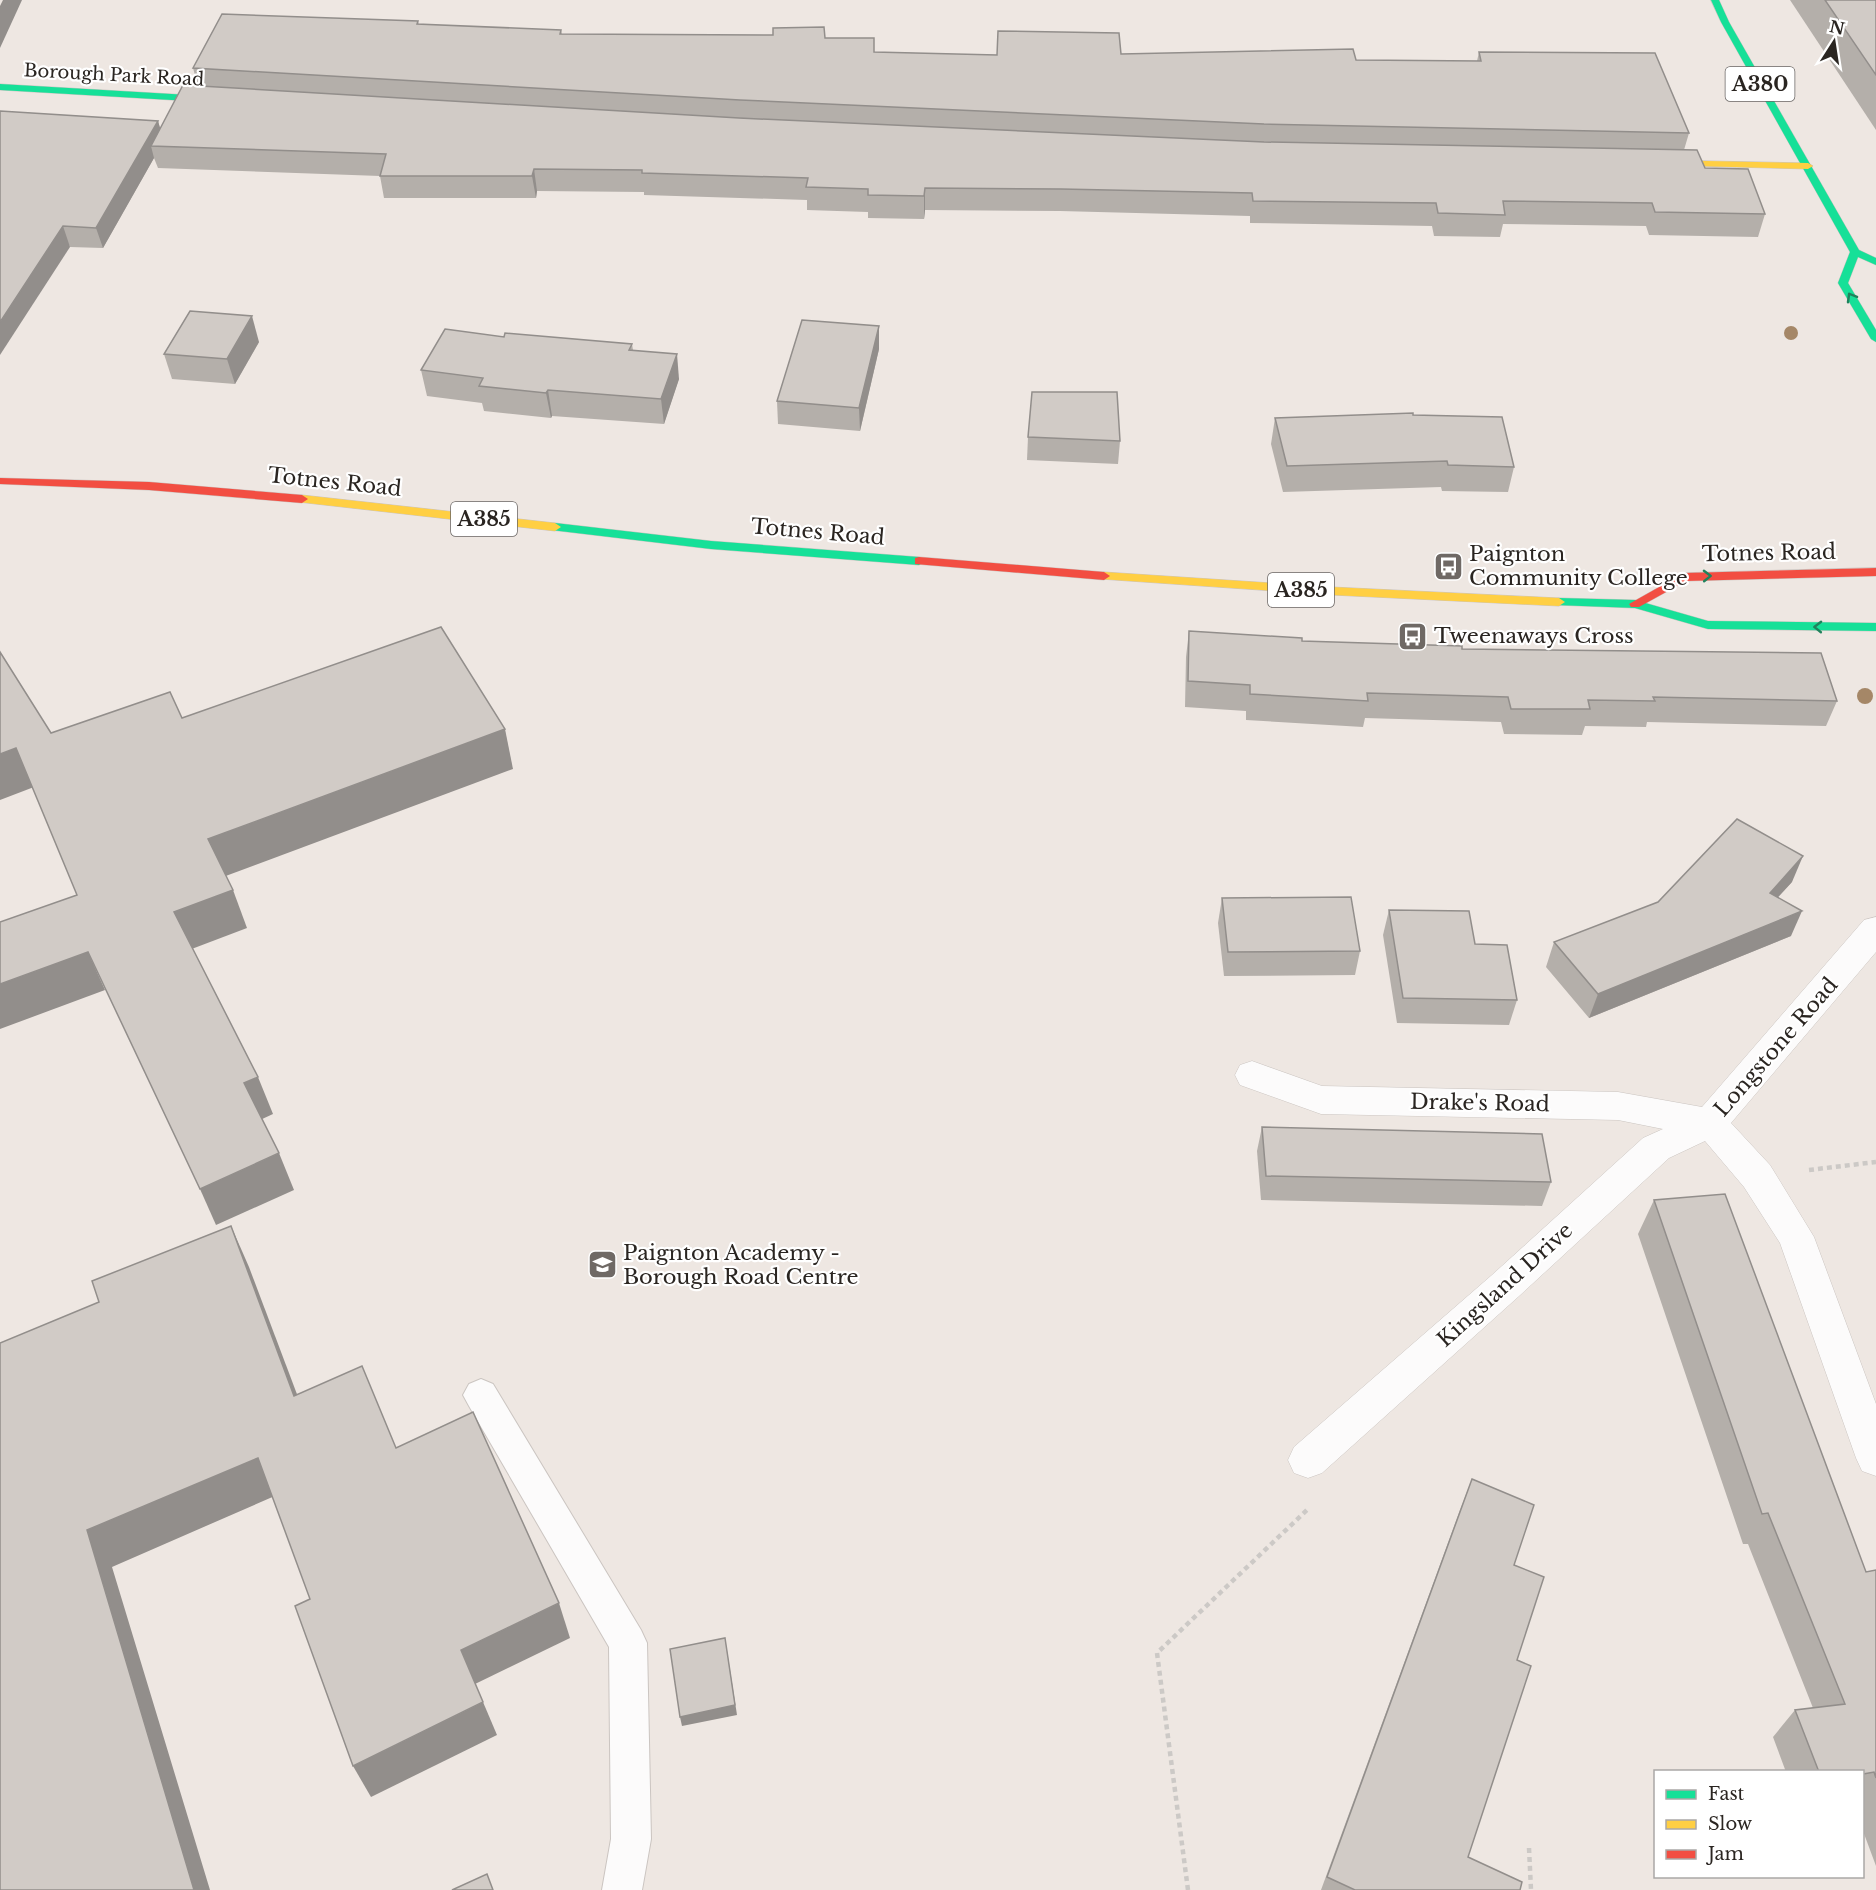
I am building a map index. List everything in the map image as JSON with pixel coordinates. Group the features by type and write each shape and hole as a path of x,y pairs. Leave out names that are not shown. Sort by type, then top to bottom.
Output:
{"main road":[{"name":"A380","path":"1715,0 1725,22 1856,252"},
{"name":"Borough Park Road","path":"0,87 239,101"},
{"path":"1641,163 1808,166"},
{"path":"1876,262 1856,252 1843,283 1876,339"},
{"name":"Totnes Road","path":"0,481 149,486 317,500 711,545 1277,589 1440,598 1635,604 1708,625 1876,627"},
{"name":"Totnes Road","path":"1635,604 1684,577 1876,572"}],"street":[{"name":"Longstone Road","path":"1876,929 1710,1122 1757,1176 1796,1237 1876,1458"},
{"name":"Drake's Road","path":"1252,1075 1321,1100 1618,1106 1710,1122"},
{"name":"Kingsland Drive","path":"1308,1460 1505,1286 1656,1148 1710,1122"}],"lane":[{"path":"481,1395 628,1643 631,1839 622,1890"}],"path":[{"path":"1757,1176 1876,1162"},
{"path":"1188,1890 1157,1653 1329,1489 1308,1460"},
{"path":"1529,1848 1531,1890"}],"building":[{"path":"1825,0 1876,0 1876,75"},
{"path":"222,14 418,21 417,24 561,30 560,34 773,35 773,28 824,27 825,38 874,38 874,52 997,55 998,31 1119,33 1121,54 1353,49 1356,60 1481,61 1479,52 1655,53 1689,133 1264,124 740,100 193,68"},
{"path":"183,85 739,118 1264,142 1697,150 1705,168 1748,169 1765,214 1655,212 1652,203 1503,201 1505,215 1438,213 1436,203 1253,201 1252,193 925,188 924,196 868,195 868,189 806,187 808,178 642,173 642,170 534,169 532,176 380,176 386,154 151,146"},
{"path":"0,111 158,121 96,228 63,226 0,322"},
{"path":"190,311 252,316 227,359 164,354"},
{"path":"802,320 879,326 859,408 777,401"},
{"path":"445,329 504,337 505,333 632,344 629,350 677,354 661,399 548,390 546,393 479,386 483,378 421,370"},
{"path":"1032,392 1117,392 1120,441 1028,437"},
{"path":"1413,413 1413,415 1502,417 1514,467 1448,465 1447,461 1287,466 1275,418"},
{"path":"441,627 505,729 208,839 233,890 174,912 258,1077 244,1083 279,1153 200,1189 88,952 0,984 0,922 77,895 16,748 0,754 0,652 51,733 170,692 182,718"},
{"path":"1189,631 1302,638 1302,641 1462,646 1462,649 1821,653 1837,701 1653,697 1655,701 1588,700 1590,709 1511,709 1508,697 1367,693 1368,701 1250,694 1250,685 1188,681"},
{"path":"1737,819 1803,856 1770,893 1802,911 1598,994 1554,942 1658,902"},
{"path":"1351,897 1360,951 1228,952 1222,898"},
{"path":"1389,910 1469,911 1475,944 1507,945 1517,1000 1403,998"},
{"path":"1262,1127 1542,1134 1551,1182 1266,1176"},
{"path":"1725,1194 1866,1572 1876,1570 1876,1778 1874,1772 1864,1774 1864,1770 1818,1770 1795,1710 1845,1704 1768,1513 1762,1514 1654,1200"},
{"path":"231,1226 294,1396 362,1366 396,1448 473,1412 559,1603 461,1650 483,1702 353,1766 295,1606 310,1599 258,1458 87,1530 194,1890 0,1890 0,1343 99,1302 92,1281"},
{"path":"1472,1479 1534,1505 1514,1565 1544,1577 1517,1660 1531,1666 1468,1857 1522,1882 1520,1890 1355,1890 1327,1877"},
{"path":"725,1638 735,1705 680,1717 670,1649"},
{"path":"487,1874 493,1890 452,1890"}],"traffic: fast":[{"path":"1715,0 1725,22 1855,252 1876,262"},
{"path":"0,87 223,100"},
{"path":"1855,252 1843,283 1876,339"},
{"path":"555,527 711,545 919,561"},
{"path":"1559,602 1635,604 1708,625 1876,627"}],"traffic: slow":[{"path":"1659,163 1808,166"},
{"path":"302,499 555,527"},
{"path":"1104,576 1332,591 1559,602"}],"traffic: jam":[{"path":"0,481 149,486 302,499"},
{"path":"919,561 1104,576"},
{"path":"1635,604 1684,577 1876,572"}],"place":[{"name":"Paignton Community College","path":"1448,566"},
{"name":"Tweenaways Cross","path":"1413,636"},
{"name":"Paignton Academy - Borough Road Centre","path":"602,1265"}]}
